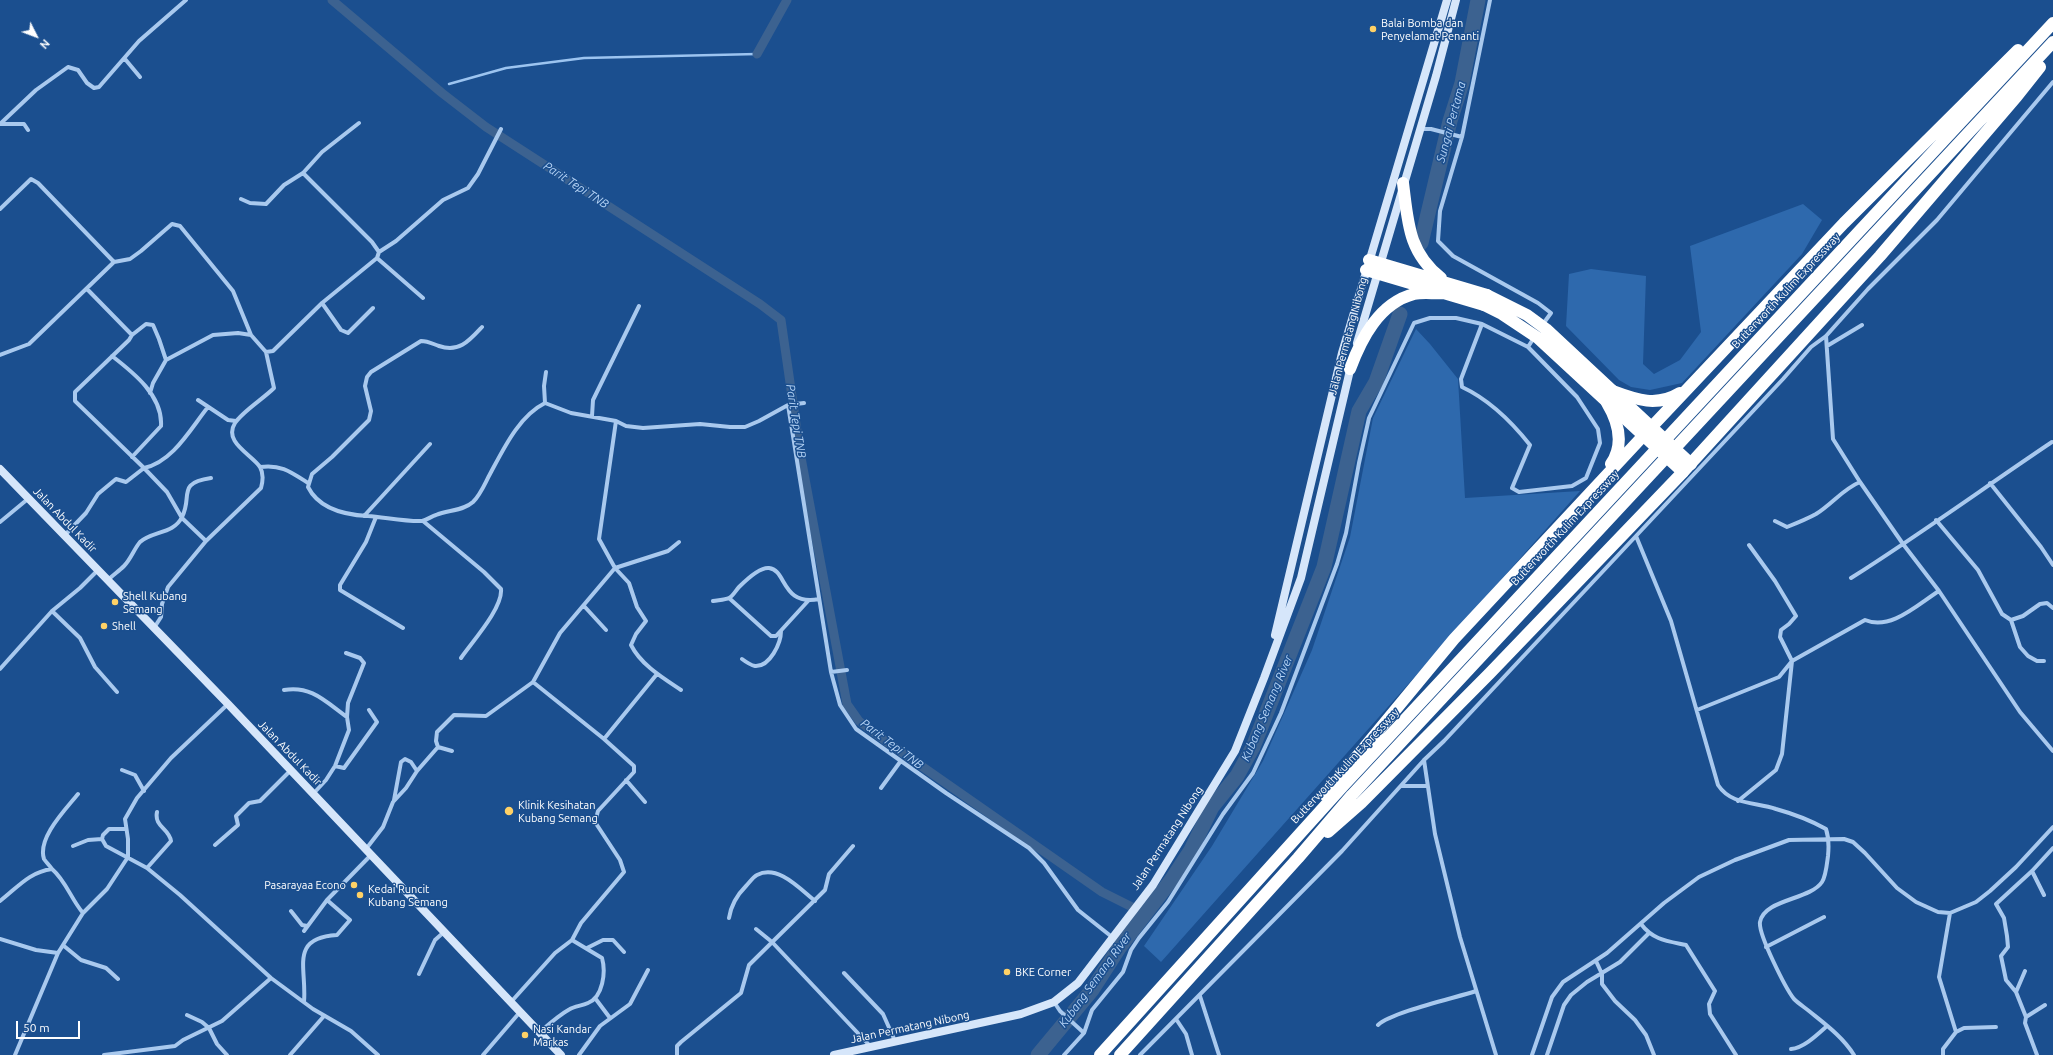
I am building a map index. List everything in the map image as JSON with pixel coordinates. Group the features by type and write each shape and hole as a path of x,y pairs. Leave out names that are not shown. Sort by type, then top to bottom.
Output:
{"highway":[{"path":"1287,847 1336,780 1454,639 1844,223 1993,74 2053,18"},
{"name":"Butterworth Kulim Expressway","path":"1100,1055 1287,847 2053,23"},
{"path":"1120,1055 1298,858 1352,795 2053,42"},
{"path":"1298,858 1361,803 1546,616 1687,468 1880,256 2017,96 2053,50"},
{"path":"1403,183 1409,228 1416,250 1429,269 1446,288"},
{"path":"1373,266 1486,300 1527,315 1546,329 1609,395 1687,468"},
{"path":"1350,369 1359,344 1373,323 1390,306 1414,294 1446,288"},
{"path":"1609,395 1652,402 1671,398 1688,388"},
{"path":"1593,490 1617,456 1619,436 1609,395"}],"main road":[{"name":"Jalan Permatang Nibong","path":"834,1055 1021,1014 1054,1002 1078,983 1153,885 1235,751 1301,578 1373,266 1447,0"},
{"name":"Jalan Permatang Nibong","path":"1264,678 1290,575 1342,353 1403,183 1420,129 1456,0"},
{"name":"Jalan Abdul Kadir","path":"0,469 228,704 561,1055"}],"street":[{"path":"0,124 36,90 68,67 78,70 87,83 94,88 99,87 125,59 139,41 186,0"},
{"path":"1490,0 1462,137 1440,211 1438,241 1453,256 1538,303 1551,313 1528,347"},
{"path":"125,59 140,77"},
{"path":"1140,1055 1342,851 1424,760 1444,741 1784,379 1811,347 1826,336 1868,289 1937,220 2053,82"},
{"path":"241,199 250,203 266,204 284,185 303,173 322,152 359,123"},
{"path":"0,124 24,124 28,130"},
{"path":"1420,129 1431,129 1462,137"},
{"path":"266,352 273,351 322,303 377,258 379,252 396,241 443,200 468,188 478,174 501,130"},
{"path":"303,173 372,242 379,252"},
{"path":"0,209 31,179 38,183 114,262"},
{"path":"0,355 29,344 114,262 130,259 172,224 180,226 233,291 251,335 266,352 274,388 236,421 232,429 233,440 260,468 263,478 261,488 206,541 168,587 162,604 161,617 154,628"},
{"path":"377,258 423,298"},
{"path":"87,289 132,335"},
{"path":"322,303 341,330 348,333 373,308"},
{"path":"592,416 593,400 639,306"},
{"path":"1064,1055 1084,1033 1092,1010 1123,972 1131,950 1168,902 1223,814 1253,773 1310,640 1337,564 1346,533 1369,418 1414,323 1430,318 1456,318 1482,324 1528,347 1577,397 1598,429 1600,443 1586,478 1572,486 1519,492 1512,488 1530,445 1511,422 1478,395 1462,387 1461,379 1482,324"},
{"path":"166,360 160,339 153,325 146,324 132,335 129,340 75,392 75,401 167,492 182,518 206,541"},
{"path":"1828,346 1862,325"},
{"path":"482,327 464,345 458,348 445,348 421,341 374,368 366,381 367,399 371,411 369,420 332,457 312,474 308,487 313,495 325,506 340,512 364,516 423,521 436,515 462,508 472,502 481,491 508,443 525,418 534,409 545,403 571,413 616,421 626,426 643,428 700,424 745,427 789,405 802,403"},
{"path":"150,393 153,383 166,360 213,336 238,333 251,335"},
{"path":"1826,336 1828,346 1833,438 1860,482 1903,544 1939,591 2020,712 2053,751"},
{"path":"112,356 140,378 150,393 162,417 161,426 132,457"},
{"path":"545,403 544,386 546,372"},
{"path":"198,400 228,420 236,421"},
{"path":"789,405 819,599 840,706 856,729 900,762 1029,848 1044,863 1078,910 1112,937"},
{"path":"65,535 86,513 98,494 116,479 126,482 144,468 152,467 168,456 208,407"},
{"path":"616,421 599,540 615,568 630,583 637,607 646,620 636,634 631,645 635,652 657,674 681,690"},
{"path":"1851,578 2052,442"},
{"path":"364,516 430,444"},
{"path":"260,468 272,466 280,468 308,483"},
{"path":"108,580 125,565 141,542 153,535 165,532 176,525 182,518 186,495 191,484 197,480 211,478"},
{"path":"1775,521 1787,527 1816,514 1852,486 1860,482"},
{"path":"1990,483 2053,565"},
{"path":"0,522 29,498"},
{"path":"376,517 366,542 340,585 340,590 403,628"},
{"path":"1936,520 1978,570 2002,614 2011,620 2020,647 2037,661 2044,661"},
{"path":"423,521 484,572 501,589 502,597 461,658"},
{"path":"1636,536 1671,621 1718,785 1723,793 1738,801 1774,808 1809,820 1826,829 1829,840 1828,862 1822,882 1809,892 1774,906 1764,914 1760,921 1760,929 1766,947 1794,999 1827,1026 1848,1046 1854,1055"},
{"path":"438,747 436,741 437,732 454,715 486,716 533,682 560,633 615,568 668,551 680,542"},
{"path":"1738,801 1776,770 1782,754 1792,661 1780,637 1781,630 1796,616 1775,581 1750,545"},
{"path":"713,601 729,598 739,586 763,568 771,568 775,571 799,600 808,601 819,599"},
{"path":"0,669 52,611 80,588 98,570"},
{"path":"1697,710 1779,677 1792,661 1865,620 1872,623 1883,623 1894,620 1939,591"},
{"path":"729,598 771,636 776,636 782,631 808,601"},
{"path":"2011,620 2024,616 2040,604 2047,603 2053,608"},
{"path":"584,606 606,630"},
{"path":"52,611 80,638 95,667 117,692"},
{"path":"742,659 749,664 761,665 778,649 782,631"},
{"path":"313,794 326,780 335,766 349,730 347,717 348,703 364,663 360,658 346,652"},
{"path":"833,672 846,669"},
{"path":"604,739 657,674"},
{"path":"511,1002 555,953 572,940 581,923 624,872 620,860 595,822 598,811 634,772 634,766 604,739 533,682"},
{"path":"284,690 295,687 314,692 347,717"},
{"path":"15,1055 58,953 64,946 83,913 107,889 128,857 128,839 125,819 137,798 171,758 228,704"},
{"path":"335,766 344,768 377,722 369,710"},
{"path":"438,747 452,751"},
{"path":"393,802 438,747"},
{"path":"304,931 327,900 368,852 383,827 393,802 401,762 405,759 411,762 417,771"},
{"path":"1424,760 1435,834 1460,936 1496,1055"},
{"path":"881,788 900,762"},
{"path":"122,770 135,775 144,791"},
{"path":"215,845 238,825 236,816 249,803 260,801 291,770"},
{"path":"626,780 645,802"},
{"path":"1401,786 1427,786"},
{"path":"78,794 53,825 44,843 44,859 60,876 77,906 83,913"},
{"path":"148,868 171,841 170,835 158,825 156,817 157,812"},
{"path":"1532,1055 1552,997 1563,982 1596,961 1664,903 1699,877 1735,860 1789,840 1844,839 1853,842 1897,888 1916,902 1938,912 1950,913 1976,902 1990,891 2016,867 2053,827"},
{"path":"102,839 103,835 109,829 126,829"},
{"path":"73,846 88,840 102,839"},
{"path":"102,839 106,846 148,868 180,895 271,978 324,1016 351,1031 378,1055"},
{"path":"678,1055 677,1046 681,1042 741,993 747,968 825,890 829,874 853,846"},
{"path":"2037,1055 2025,1023 2026,1017 2016,992 2006,980 2001,956 2008,947 2008,936 2004,918 1996,904 2032,871 2053,848"},
{"path":"0,901 26,878 44,870 52,869"},
{"path":"2032,871 2044,895"},
{"path":"729,918 736,896 756,875 769,872 780,875 790,881 815,901"},
{"path":"304,1002 306,986 303,970 304,954 308,944 318,938 338,935 350,920 327,900"},
{"path":"291,911 302,925 307,926"},
{"path":"1950,913 1939,977 1956,1032"},
{"path":"1766,947 1824,917"},
{"path":"1641,924 1648,934 1686,945 1715,991 1709,1004 1710,1014 1736,1055"},
{"path":"756,929 772,942 871,1047"},
{"path":"419,974 435,940 445,932"},
{"path":"1547,1055 1564,1005 1571,995 1587,982 1620,962 1648,934"},
{"path":"0,939 48,953 58,953"},
{"path":"540,1032 570,1008 589,1003 595,998 600,989 604,967 602,958 572,940"},
{"path":"587,948 603,940 613,940 624,952"},
{"path":"64,946 81,960 106,968 118,980"},
{"path":"1596,961 1602,974 1602,984 1646,1035 1654,1055"},
{"path":"579,1055 593,1034 610,1018 630,1004 648,970"},
{"path":"2016,992 2025,971"},
{"path":"844,973 883,1014 895,1042"},
{"path":"104,1055 124,1054 175,1046 183,1040 222,1021 271,978"},
{"path":"1378,1025 1382,1021 1412,1010 1476,991"},
{"path":"1200,996 1218,1055"},
{"path":"595,998 610,1018"},
{"path":"1054,1002 1060,1011 1084,1033"},
{"path":"2026,1017 2045,1006"},
{"path":"483,1055 521,1012"},
{"path":"186,1015 202,1022 209,1028 217,1044 227,1055"},
{"path":"290,1055 324,1016"},
{"path":"1176,1019 1186,1034 1192,1055"},
{"path":"1791,1048 1796,1048 1810,1040 1827,1026"},
{"path":"1943,1055 1943,1049 1956,1032 1964,1028 1996,1027"}],"shaded area":[{"path":"1803,204 1822,220 1802,254 1682,383 1650,390 1631,387 1619,380 1566,326 1569,274 1591,269 1646,276 1643,364 1654,374 1680,360 1701,332 1690,246"},
{"path":"1416,329 1458,379 1465,498 1580,491 1161,962 1144,946 1212,846 1263,761 1312,650 1350,537 1373,418"}],"waterway":[{"name":"Parit Tepi TNB","path":"332,0 442,93 486,127 760,304 781,320 800,452 847,704 859,721 887,742 1102,892 1146,914"},
{"path":"757,54 787,0"},
{"name":"Sungai Pertama","path":"1421,243 1450,121 1462,83 1478,0"},
{"path":"449,84 506,68 584,58 757,54"},
{"name":"Kubang Semang River","path":"1038,1055 1092,990 1119,948 1172,879 1191,850 1212,807 1237,776 1253,747 1324,567 1359,411 1376,382 1400,314"}],"place":[{"name":"Balai Bomba dan Penyelamat Penanti","path":"1373,29"},
{"name":"Shell Kubang Semang","path":"115,602"},
{"name":"Shell","path":"104,626"},
{"name":"Klinik Kesihatan Kubang Semang","path":"509,811"},
{"name":"Pasarayaa Econo","path":"354,885"},
{"name":"Kedai Runcit Kubang Semang","path":"360,895"},
{"name":"BKE Corner","path":"1007,972"},
{"name":"Nasi Kandar Markas","path":"525,1035"}]}
